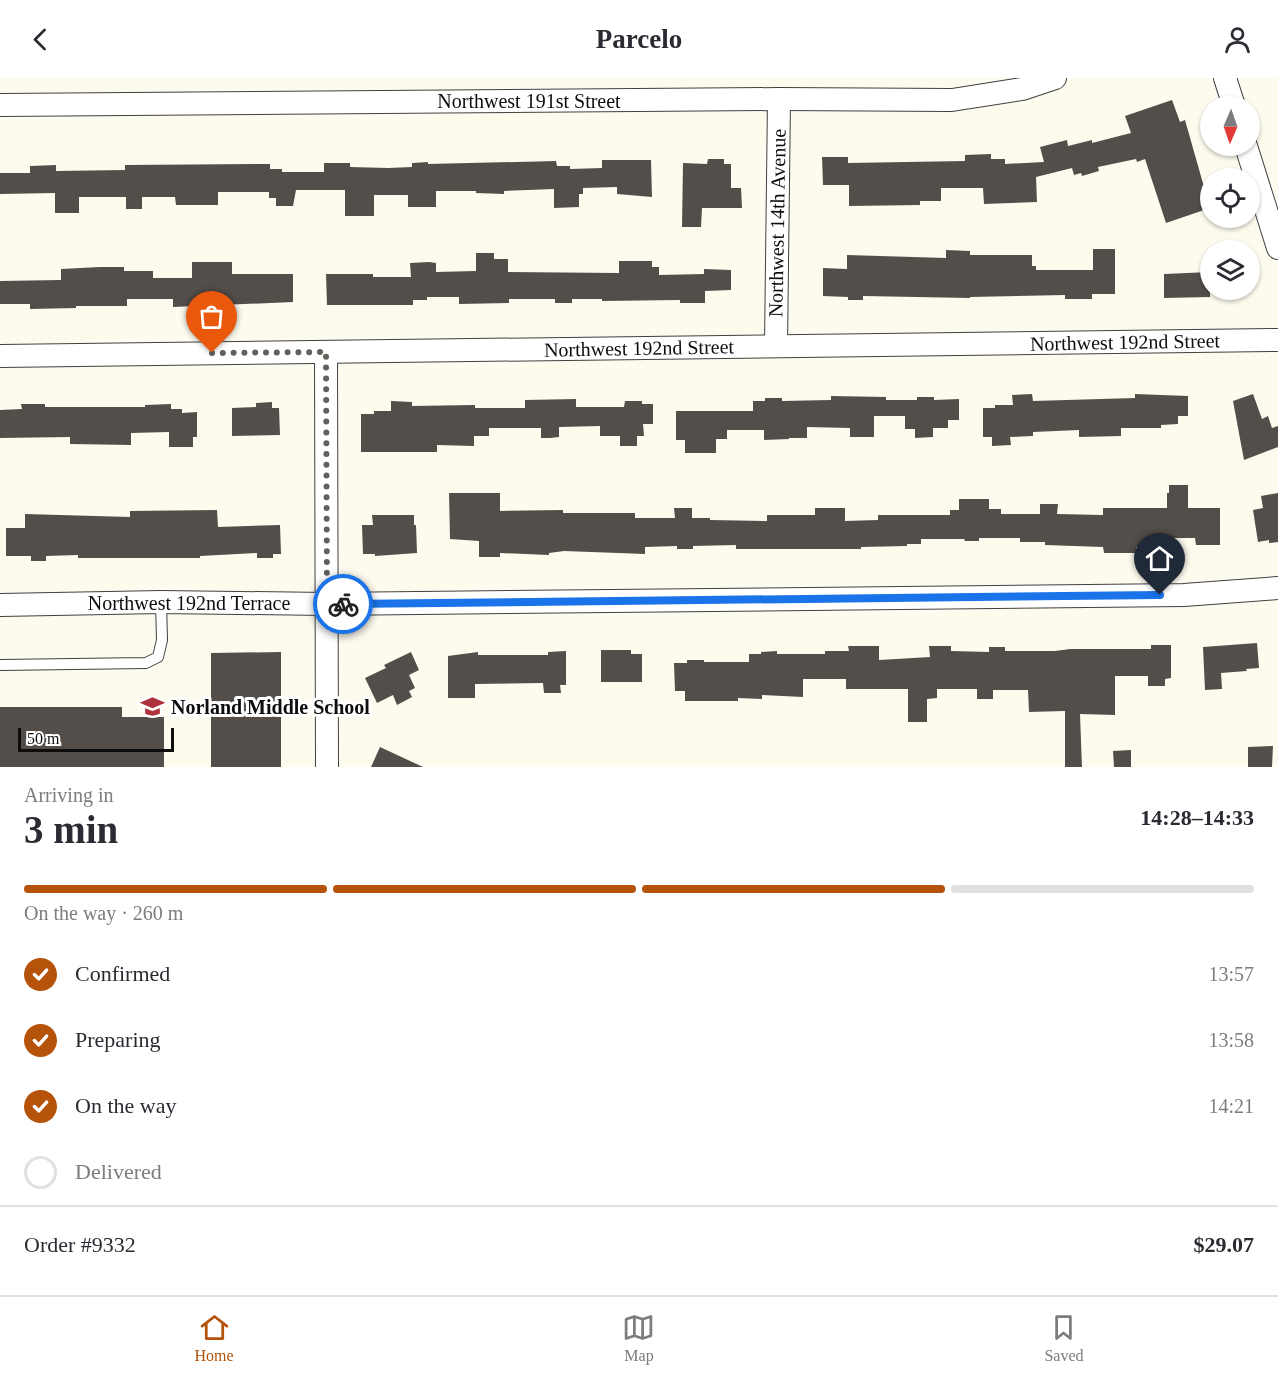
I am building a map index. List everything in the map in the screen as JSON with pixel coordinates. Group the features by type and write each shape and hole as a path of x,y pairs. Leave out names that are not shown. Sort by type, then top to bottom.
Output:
{"street":[{"name":"Northwest 191st Street","path":"0,105 779,99 952,100 1054,78"},
{"path":"1225,78 1231,96"},
{"name":"Northwest 14th Avenue","path":"776,346 779,99"},
{"path":"1249,156 1278,248"},
{"name":"Northwest 192nd Street","path":"0,356 1278,340"},
{"path":"326,352 327,767"},
{"name":"Northwest 192nd Terrace","path":"0,605 1184,595 1278,588"}],"lane":[{"path":"0,665 146,663 158,657 162,640 161,602"}],"building":[{"path":"1172,100 1180,122 1185,120 1200,173 1200,211 1166,223 1145,159 1098,167 1099,171 1082,176 1081,173 1074,175 1072,168 1036,177 1037,202 984,204 983,188 941,188 941,201 920,201 920,205 849,206 849,185 823,185 822,157 848,157 848,163 965,161 965,155 991,154 991,159 1005,159 1005,164 1044,162 1040,147 1067,140 1068,146 1092,140 1092,143 1131,133 1125,116"},
{"path":"708,159 724,159 724,164 731,164 731,188 741,188 742,208 702,208 701,227 682,227 683,163 707,164"},
{"path":"602,160 651,160 652,197 617,194 617,187 583,188 583,194 579,194 579,207 554,208 554,189 504,191 504,194 436,191 436,207 408,207 408,195 374,195 374,216 345,216 345,190 296,190 293,206 276,206 276,198 269,198 269,192 218,192 218,205 176,205 175,197 142,197 142,209 126,209 126,197 79,197 79,213 55,213 55,193 0,194 0,173 30,173 30,166 56,165 56,171 125,170 125,165 270,164 270,169 282,169 282,172 324,172 324,163 350,163 350,167 388,168 412,167 412,163 428,162 428,164 556,161 557,166 570,166 570,169 602,168"},
{"path":"1093,249 1115,249 1115,294 1092,294 1092,299 1065,299 1065,295 970,298 863,296 863,300 848,300 848,297 823,296 823,268 847,269 847,255 946,258 946,250 970,251 970,255 1032,255 1032,266 1036,266 1036,270 1093,270"},
{"path":"476,253 494,253 494,259 508,259 508,272 619,273 619,261 652,261 652,267 659,267 659,275 704,274 704,269 731,270 731,290 705,291 705,303 680,303 680,300 572,299 572,303 555,303 555,299 509,299 509,303 459,304 459,297 427,297 427,300 413,300 413,305 327,305 326,274 411,277 410,263 429,262 436,263 436,272 476,271"},
{"path":"192,262 232,262 232,274 293,274 293,302 173,307 173,299 127,299 127,306 30,309 30,304 0,304 0,281 61,280 61,269 100,267 124,267 124,271 153,271 153,278 192,278"},
{"path":"1200,272 1200,297 1164,298 1164,274"},
{"path":"1032,394 1033,401 1135,398 1135,394 1188,396 1188,416 1178,416 1178,424 1161,425 1161,428 1121,428 1121,436 1079,437 1079,430 1033,432 1033,436 1010,437 1011,445 992,446 992,437 983,437 983,408 1013,405 1012,395"},
{"path":"1253,394 1262,419 1268,416 1272,428 1278,426 1278,447 1244,460 1233,401"},
{"path":"831,396 886,397 886,400 917,400 917,397 934,397 934,400 959,399 959,420 948,420 948,428 933,428 933,437 915,438 915,429 905,429 905,416 874,416 874,437 850,437 850,428 807,427 807,438 764,440 764,430 727,430 727,439 716,439 716,453 685,453 685,440 676,440 676,411 753,411 753,401 765,401 765,398 782,398 782,401 831,400"},
{"path":"576,399 576,407 624,407 625,401 642,401 642,404 653,404 653,424 643,424 644,436 637,436 637,446 620,446 620,436 600,436 600,426 559,427 559,437 550,438 541,438 541,428 489,428 489,436 474,436 474,446 437,445 437,452 361,452 361,414 391,411 391,401 412,402 412,406 475,405 475,408 525,408 525,400"},
{"path":"272,402 272,408 279,408 280,435 232,436 232,408 256,407 256,403"},
{"path":"21,404 45,404 45,407 145,407 145,405 171,404 171,409 182,409 182,413 197,412 197,437 193,437 193,447 169,447 169,432 131,433 131,445 70,444 70,437 0,438 0,410 22,409"},
{"path":"1169,485 1188,485 1188,508 1220,508 1220,545 1196,545 1195,538 1171,538 1171,543 1147,543 1147,547 1136,547 1136,553 1104,553 1103,547 1045,545 1045,542 1020,542 1020,538 979,538 979,541 921,539 921,544 861,547 861,549 736,549 736,545 693,546 693,549 677,549 677,546 645,547 645,554 564,551 549,553 549,555 500,553 500,557 479,557 479,541 450,539 449,493 500,493 500,511 563,510 563,513 635,513 635,518 675,518 674,508 692,508 692,518 767,521 767,515 815,515 815,508 845,508 845,521 878,520 878,515 950,515 950,510 959,510 959,499 989,499 989,509 1001,509 1001,514 1040,514 1040,504 1058,504 1057,514 1103,515 1103,508 1167,508"},
{"path":"1278,493 1278,542 1269,543 1269,540 1258,542 1253,510 1263,508 1261,496"},
{"path":"217,510 218,527 280,525 281,554 273,554 273,558 257,558 257,553 200,556 200,558 78,558 78,555 46,556 46,561 31,561 31,556 6,556 6,528 25,528 25,514 130,517 130,511"},
{"path":"372,515 414,515 417,553 375,556 375,554 363,554 362,525 373,525"},
{"path":"1257,643 1259,668 1221,673 1222,689 1205,690 1203,647"},
{"path":"1151,645 1171,645 1171,678 1165,679 1165,686 1148,686 1148,676 1115,676 1115,715 1080,714 1082,767 1065,767 1065,711 1029,712 1028,690 993,690 993,699 977,699 977,689 937,689 937,698 927,699 927,722 908,722 908,689 846,689 846,679 803,679 803,697 762,695 762,699 738,698 738,701 685,701 685,691 675,691 674,663 687,663 687,660 749,662 749,654 761,654 761,652 825,654 825,651 849,651 848,646 879,646 879,660 930,657 929,646 951,646 951,651 989,652 989,647 1005,647 1005,651 1055,651 1151,649"},
{"path":"601,650 631,650 631,654 642,654 642,682 601,682"},
{"path":"566,651 566,685 560,685 561,693 544,693 543,683 475,684 475,698 448,698 448,656 478,652 478,655 548,655 548,652"},
{"path":"281,652 281,767 211,767 211,653"},
{"path":"411,652 419,670 409,675 415,688 409,691 412,697 397,705 393,695 377,703 365,678 386,668 384,665"},
{"path":"0,707 122,707 122,717 164,717 164,767 0,767"},
{"path":"1273,746 1272,767 1248,767 1248,747"},
{"path":"380,747 423,767 371,767"},
{"path":"1131,750 1131,767 1114,767 1113,751"}],"way so far":[{"path":"212,353 326,352 327,604 343,604"}],"place":[{"name":"Norland Middle School","path":"153,707"}],"route":[{"path":"343,604 1160,595"}]}
